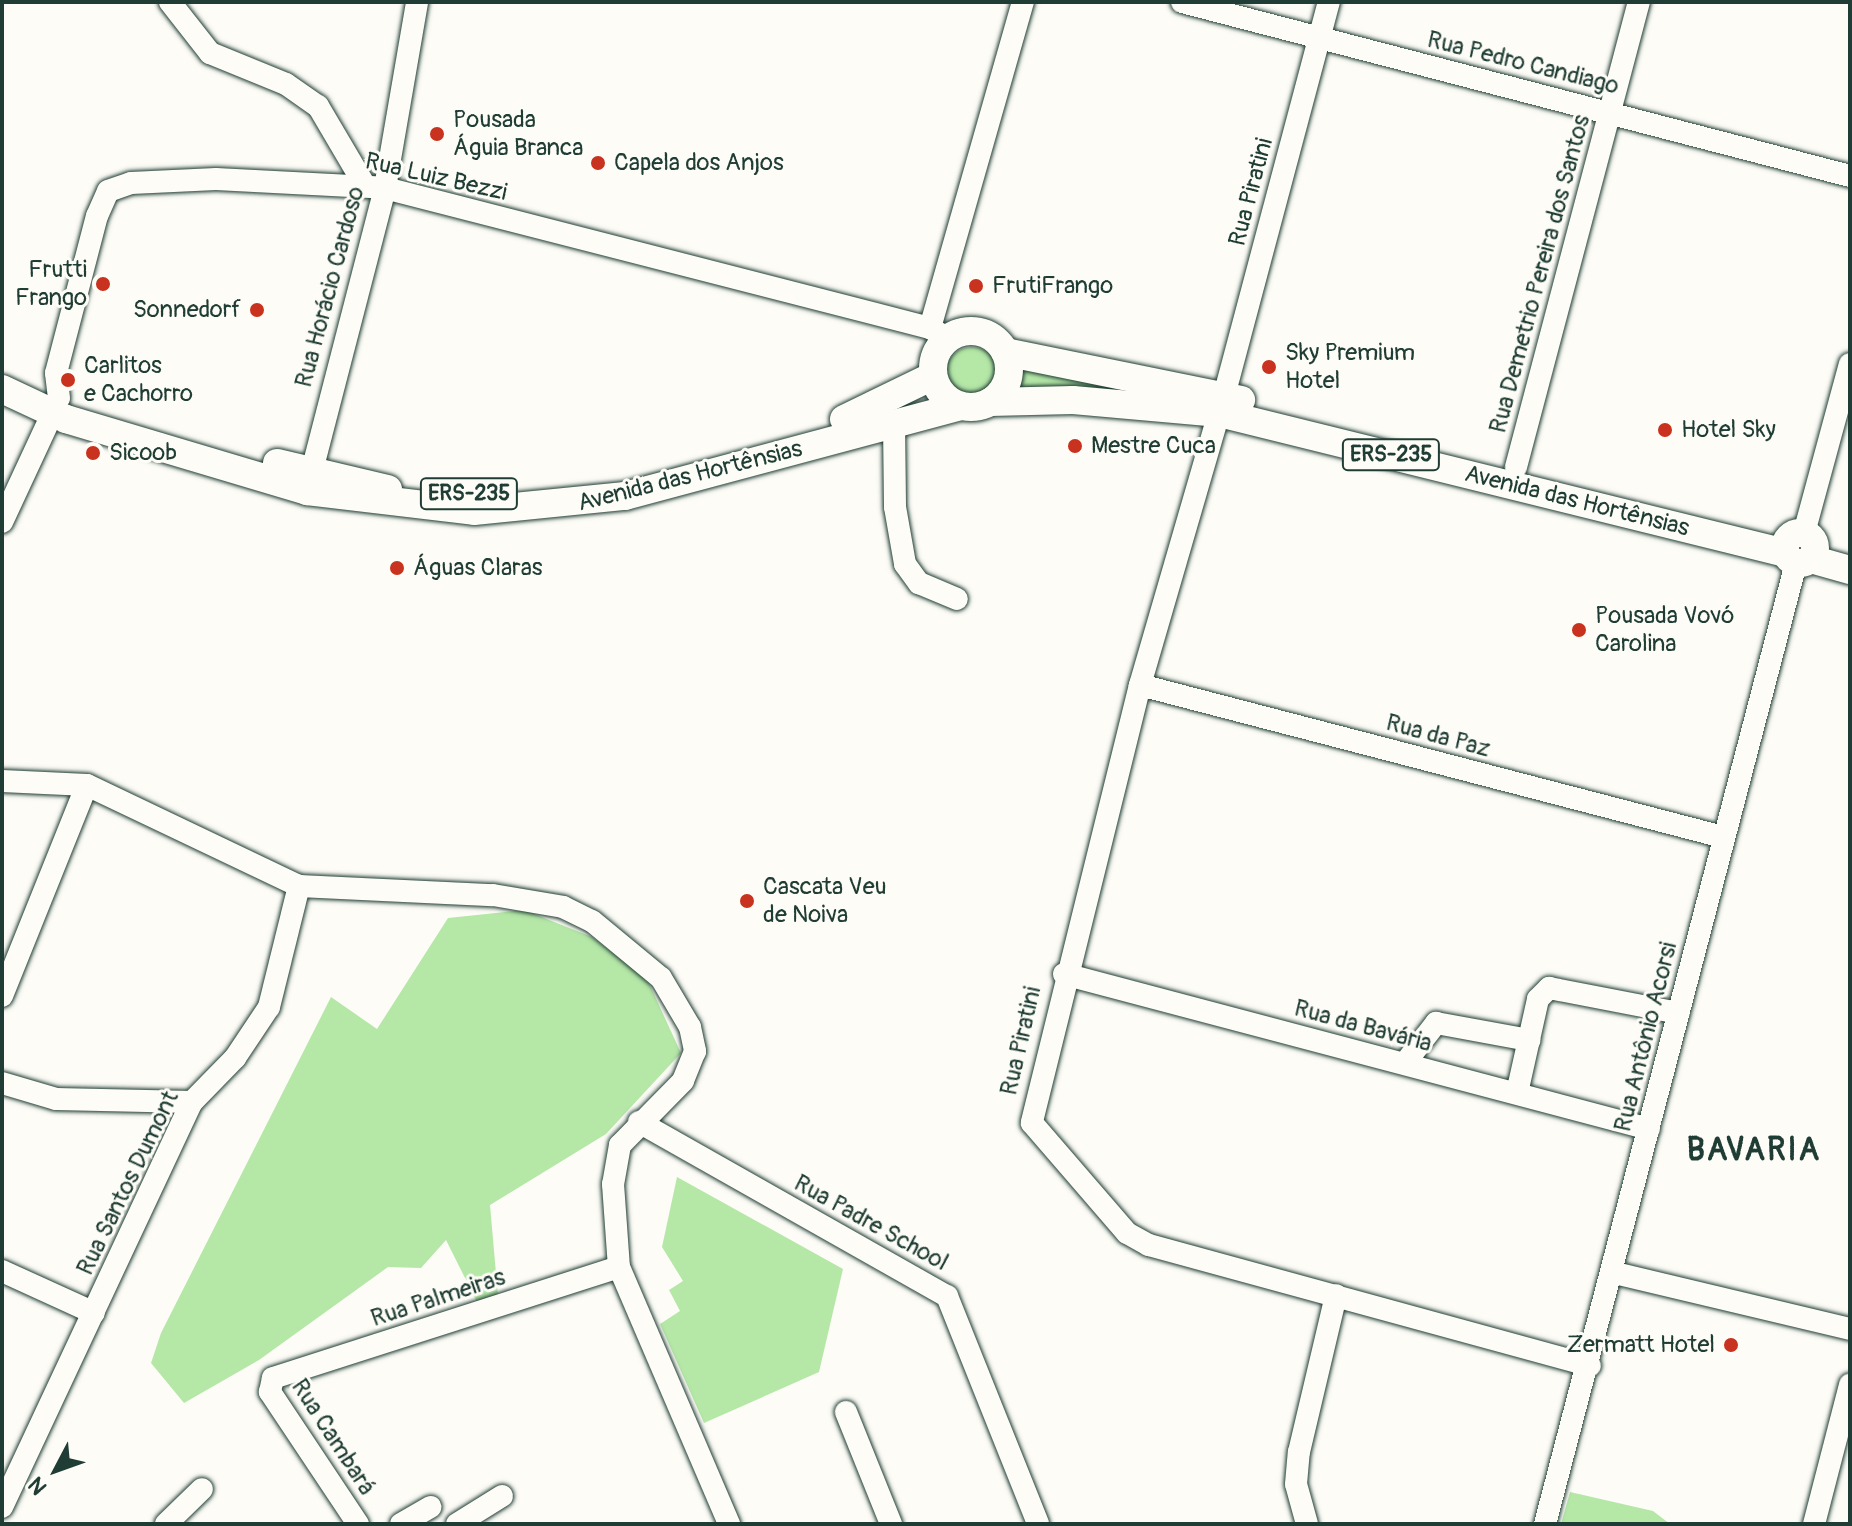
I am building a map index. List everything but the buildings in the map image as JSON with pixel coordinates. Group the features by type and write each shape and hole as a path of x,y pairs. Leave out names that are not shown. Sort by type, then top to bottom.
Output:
{"main road":[{"name":"ERS-235","path":"939,333 979,332 1005,352"},
{"path":"939,333 933,376 960,406"},
{"path":"990,402 1005,385 1005,352"},
{"name":"Avenida das Hortênsias","path":"1005,352 1800,548 1850,552"},
{"name":"Avenida das Hortênsias","path":"308,481 429,494 568,489 866,413 933,376"},
{"name":"Avenida das Hortênsias","path":"2,378 59,404"},
{"name":"Avenida das Hortênsias","path":"2,387 308,481 434,510 566,506 960,406"},
{"name":"Avenida das Hortênsias","path":"990,402 1073,400 1222,404 1516,467 1800,548 1850,570"},
{"name":"ERS-235","path":"960,406 990,402"}],"street":[{"path":"170,2 210,53 286,84 318,106 374,186"},
{"name":"Rua Horácio Cardoso","path":"308,481 417,2"},
{"path":"939,333 1023,2"},
{"name":"Rua Pedro Candiago","path":"1182,2 1611,111 1850,176"},
{"name":"Rua Piratini","path":"1329,2 1222,404 1140,685 1031,1111 1038,1135 1127,1233 1590,1366"},
{"name":"Rua Demetrio Pereira dos Santos","path":"1516,467 1639,2"},
{"name":"Rua Luiz Bezzi","path":"59,404 97,216 116,186 216,179 374,186 939,333"},
{"name":"Rua Antônio Acorsi","path":"1545,1524 1615,1273 1723,837 1850,364"},
{"path":"2,522 59,404"},
{"path":"894,423 895,507 905,564 919,583 957,599"},
{"name":"Rua da Paz","path":"1140,685 1723,837"},
{"path":"2,781 87,785 299,886 493,895 563,907 592,921 661,978 690,1027 695,1051 683,1081 639,1122 616,1163 619,1267 729,1524"},
{"path":"2,996 87,785"},
{"name":"Rua Santos Dumont","path":"2,1507 11,1477 94,1313 192,1102 244,1048 269,1007 299,886"},
{"name":"Rua da Bavária","path":"1064,974 1649,1129"},
{"path":"1517,1093 1538,999 1556,987 1679,1013"},
{"path":"1405,1063 1436,1023 1529,1040"},
{"path":"2,1083 56,1099 192,1102"},
{"name":"Rua Padre School","path":"639,1122 947,1296 1038,1524"},
{"name":"Rua Palmeiras","path":"273,1378 619,1267"},
{"path":"2,1271 94,1313"},
{"path":"1615,1273 1850,1329"},
{"path":"1307,1524 1296,1484 1299,1452 1336,1295"},
{"name":"Rua Cambará","path":"273,1378 270,1392 358,1524"},
{"path":"1814,1524 1850,1385"},
{"path":"846,1412 891,1524"},
{"path":"166,1524 202,1489"},
{"path":"466,1522 502,1496"},
{"path":"401,1524 431,1507"}],"green space":[{"path":"972,347 991,355 999,374 991,393 972,401 953,393 945,374 953,355"},
{"path":"1019,366 1186,402 1013,391"},
{"path":"524,910 592,937 647,979 681,1053 606,1134 490,1205 498,1296 477,1302 446,1240 421,1268 388,1267 259,1360 184,1403 151,1363 161,1333 331,997 377,1029 448,918"},
{"path":"677,1177 843,1269 819,1372 704,1423 660,1324 680,1311 669,1290 683,1281 662,1247"},
{"path":"1570,1492 1653,1511 1670,1524 1561,1524"}],"place":[{"name":"Pousada Águia Branca","path":"437,134"},
{"name":"Capela dos Anjos","path":"598,163"},
{"name":"Frutti Frango","path":"103,284"},
{"name":"FrutiFrango","path":"976,286"},
{"name":"Sonnedorf","path":"257,310"},
{"name":"Sky Premium Hotel","path":"1269,367"},
{"name":"Carlitos e Cachorro","path":"68,380"},
{"name":"Hotel Sky","path":"1665,430"},
{"name":"Mestre Cuca","path":"1075,446"},
{"name":"Sicoob","path":"93,453"},
{"name":"Águas Claras","path":"397,568"},
{"name":"Pousada Vovó Carolina","path":"1579,630"},
{"name":"Cascata Veu de Noiva","path":"747,901"},
{"name":"Zermatt Hotel","path":"1731,1345"}],"district":[{"name":"BAVARIA","path":"1754,1150"}]}
